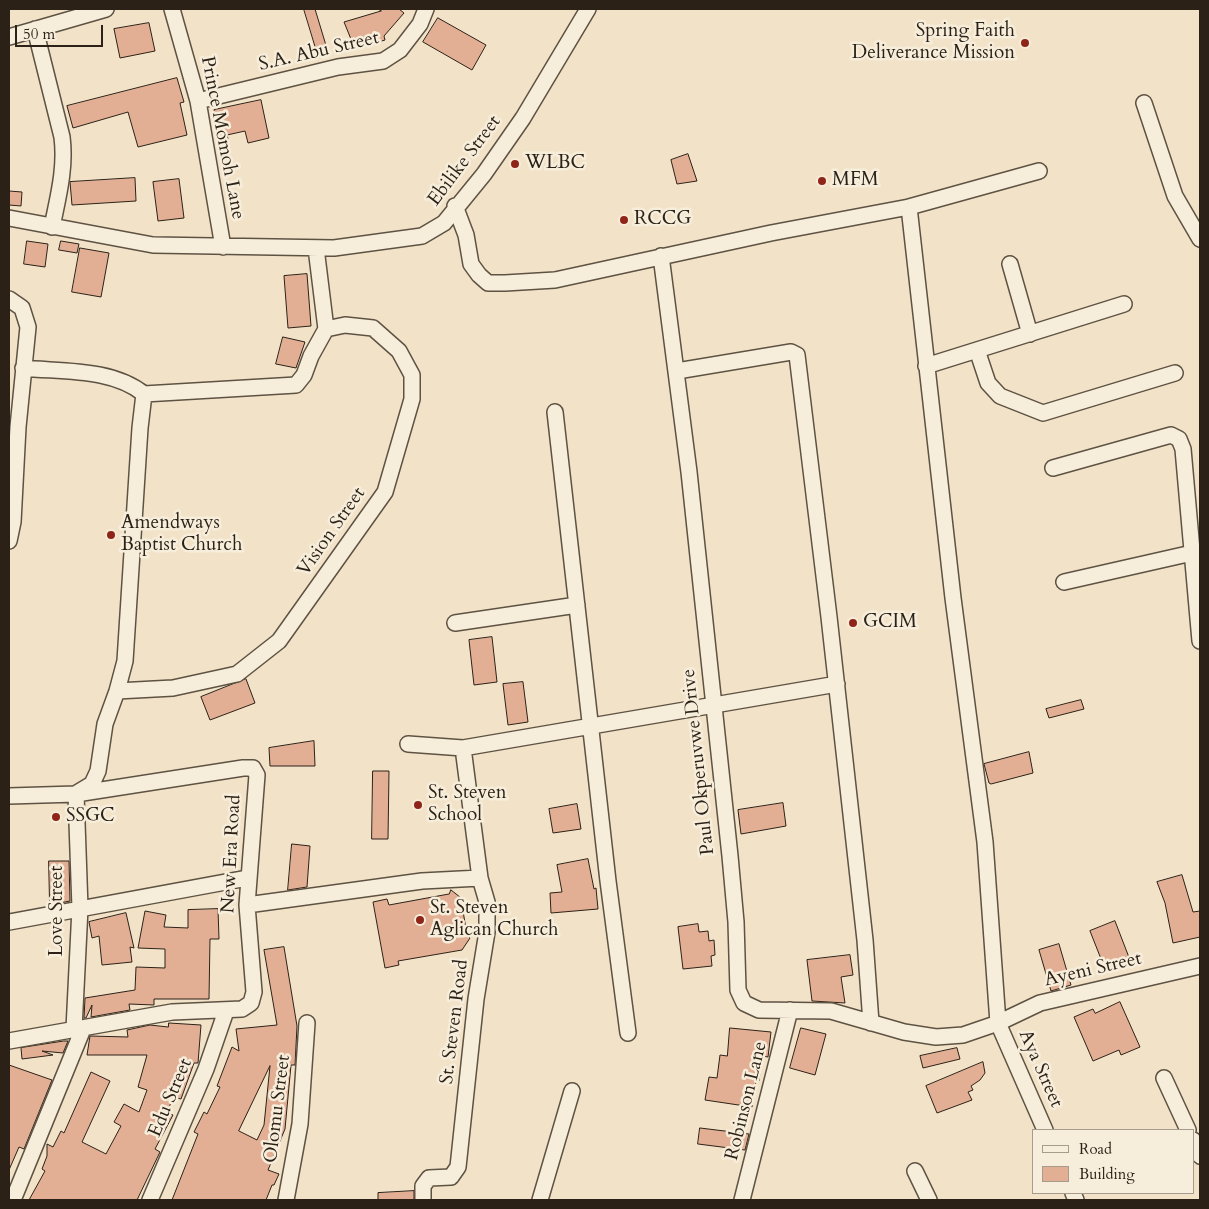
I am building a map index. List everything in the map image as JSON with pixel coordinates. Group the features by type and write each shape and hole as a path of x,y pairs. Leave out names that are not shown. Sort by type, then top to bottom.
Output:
{"street":[{"path":"9,37 106,9"},
{"name":"Prince Momoh Lane","path":"172,9 198,101 223,247"},
{"name":"S.A. Abu Street","path":"198,101 338,67 383,61 400,50 420,24 426,9"},
{"name":"Ebilike Street","path":"9,218 153,245 334,248 422,236 444,223 455,206 484,174 523,118 588,9"},
{"path":"35,29 62,137 64,153 62,180 52,227"},
{"path":"1144,103 1174,196 1200,239"},
{"path":"455,206 466,235 471,264 479,275 488,283 529,283 555,280 661,256 909,207 1038,171"},
{"name":"Aya Street","path":"909,207 926,366 985,842 998,1023 1045,1129"},
{"path":"23,368 111,377 134,386 144,394 296,385 301,380 310,356 326,329 316,248"},
{"name":"Paul Okperuvwe Drive","path":"661,256 676,371 736,922 738,990 744,1003 750,1008 759,1010 831,1011 904,1032 936,1037 963,1035 998,1023"},
{"path":"1010,264 1030,334"},
{"path":"9,299 22,308 28,327 13,426 12,522 9,541"},
{"path":"926,366 1124,304"},
{"name":"Vision Street","path":"117,692 173,688 237,674 279,641 385,492 412,400 412,376 399,351 373,328 344,325 326,329"},
{"path":"977,350 988,383 1000,396 1043,413 1175,373"},
{"path":"676,371 791,352 797,355 837,684 865,940 871,1023"},
{"path":"76,794 92,784 98,771 105,724 117,692 125,661 140,428 144,394"},
{"path":"555,412 592,726 608,881 628,1033"},
{"path":"1052,468 1171,435 1179,439 1183,448 1198,599 1200,641"},
{"path":"1064,582 1192,553"},
{"path":"455,624 578,605"},
{"path":"408,744 463,748 837,684"},
{"path":"246,905 422,881 480,878 463,748"},
{"name":"New Era Road","path":"9,796 76,794 243,768 253,768 257,775 246,905 254,992 250,1003 242,1009 172,1012 9,1041"},
{"name":"Love Street","path":"13,1200 79,1029 80,908 76,794"},
{"path":"9,922 248,878"},
{"name":"St. Steven Road","path":"423,1200 423,1186 429,1178 451,1177 458,1167 476,999 487,932 487,902 480,878"},
{"name":"Ayeni Street","path":"998,1023 1040,1003 1200,966"},
{"name":"Robinson Lane","path":"742,1200 790,1010"},
{"name":"Edu Street","path":"150,1200 206,1069 226,1011"},
{"name":"Olomu Street","path":"286,1200 300,1124 308,1023"},
{"path":"1164,1078 1188,1129"},
{"path":"540,1200 572,1091"},
{"path":"1194,1142 1200,1156"},
{"path":"915,1171 929,1200"}],"building":[{"path":"304,9 315,9 328,52 318,55"},
{"path":"378,9 399,9 404,13 384,36 385,40 355,49 344,22 381,11"},
{"path":"438,18 486,45 472,70 423,42"},
{"path":"149,23 155,51 120,58 114,29"},
{"path":"177,78 184,102 180,103 187,135 138,147 128,112 73,128 67,106"},
{"path":"261,100 269,138 248,143 245,131 227,135 228,139 218,141 214,110"},
{"path":"688,154 697,181 677,184 671,160"},
{"path":"135,178 136,201 72,205 70,182"},
{"path":"179,179 184,218 158,221 153,182"},
{"path":"9,191 22,192 21,206 9,205"},
{"path":"27,241 48,244 45,267 24,264"},
{"path":"61,241 79,244 77,253 59,250"},
{"path":"80,248 109,253 101,297 72,292"},
{"path":"307,274 311,326 288,328 284,276"},
{"path":"283,337 305,342 296,368 276,364"},
{"path":"492,637 497,682 474,685 469,640"},
{"path":"246,679 255,703 210,720 201,697"},
{"path":"523,682 528,722 508,725 503,684"},
{"path":"1081,700 1084,709 1049,718 1046,709"},
{"path":"314,741 315,766 270,766 269,748"},
{"path":"1029,752 1033,773 989,783 984,764"},
{"path":"373,771 389,771 388,839 372,839"},
{"path":"783,803 786,826 741,834 738,810"},
{"path":"577,804 581,829 553,833 549,809"},
{"path":"292,844 310,846 307,887 288,890"},
{"path":"588,859 594,889 596,888 598,909 551,913 550,893 562,892 557,865"},
{"path":"49,861 69,861 70,901 50,905"},
{"path":"1182,875 1193,912 1200,911 1200,937 1173,943 1165,903 1157,882"},
{"name":"St. Steven Aglican Church","path":"451,890 465,901 462,905 467,935 470,938 462,950 398,961 399,965 385,968 373,902 387,899 389,905 449,894"},
{"path":"218,909 219,939 210,939 209,999 154,999 154,1005 129,1004 130,1010 91,1017 92,1005 86,1018 84,1018 85,998 135,990 136,967 165,968 165,949 138,948 145,911 166,915 164,927 188,928 188,910"},
{"path":"126,913 134,948 130,947 132,962 102,965 99,936 92,938 89,922"},
{"path":"1115,921 1130,960 1105,969 1090,931"},
{"path":"698,924 699,932 708,931 709,941 714,940 715,955 711,956 712,966 683,969 678,927"},
{"path":"1059,944 1071,985 1051,991 1039,950"},
{"path":"284,947 297,1026 295,1065 291,1065 285,1129 268,1170 279,1174 266,1200 172,1200 198,1134 194,1132 204,1112 207,1114 220,1087 217,1086 232,1047 239,1051 236,1029 277,1025 264,950","holes":["270,1066 264,1125 257,1140 239,1131"]},
{"path":"850,955 853,975 841,977 845,1003 812,1001 807,960"},
{"path":"1120,1002 1140,1047 1121,1055 1119,1050 1093,1061 1074,1017 1093,1009 1095,1013"},
{"path":"169,1023 201,1025 198,1063 194,1063 181,1099 173,1097 167,1113 173,1115 155,1149 160,1152 137,1200 29,1200 45,1171 42,1169 47,1156 47,1144 53,1147 61,1131 64,1133 91,1072 110,1081 82,1142 106,1154 121,1126 114,1122 124,1104 139,1112 147,1090 138,1087 147,1055 87,1055 90,1036 128,1037 127,1030 150,1025 168,1027"},
{"path":"730,1028 771,1032 768,1057 762,1056 759,1081 756,1081 752,1107 705,1100 709,1077 717,1078 720,1055 727,1056"},
{"path":"801,1028 826,1034 815,1075 790,1068"},
{"path":"68,1041 63,1053 42,1051 53,1055 22,1059 21,1048"},
{"path":"957,1048 960,1059 923,1068 920,1056"},
{"path":"983,1062 985,1073 980,1080 971,1086 973,1090 968,1092 972,1100 937,1113 926,1086"},
{"path":"9,1065 52,1080 24,1149 19,1147 9,1170"},
{"path":"700,1128 749,1134 745,1150 698,1144"},
{"path":"414,1191 414,1200 378,1200 378,1193"}],"place":[{"name":"Spring Faith Deliverance Mission","path":"1025,43"},
{"name":"WLBC","path":"515,164"},
{"name":"MFM","path":"822,181"},
{"name":"RCCG","path":"624,220"},
{"name":"Amendways Baptist Church","path":"111,535"},
{"name":"GCIM","path":"853,623"},
{"name":"St. Steven School","path":"418,805"},
{"name":"SSGC","path":"56,817"},
{"name":"St. Steven Aglican Church","path":"420,920"}]}
